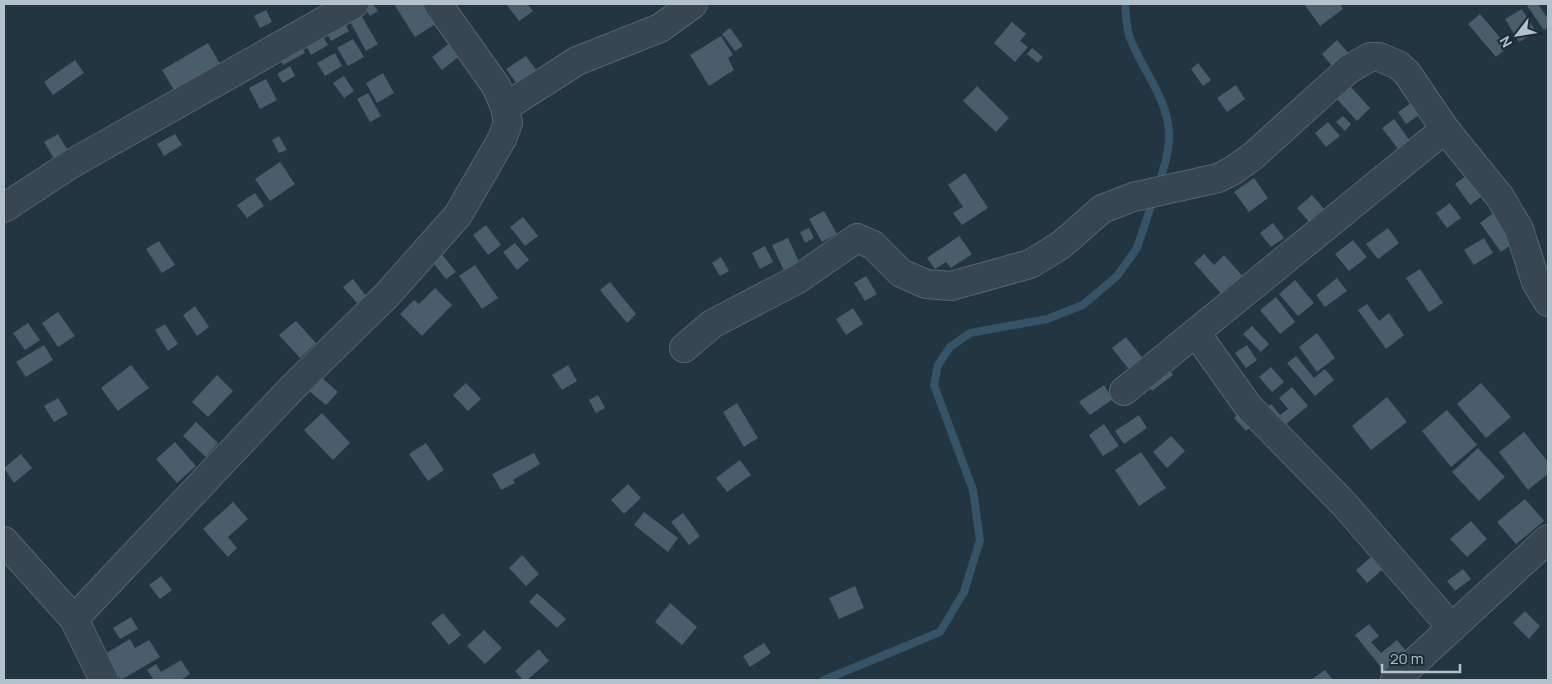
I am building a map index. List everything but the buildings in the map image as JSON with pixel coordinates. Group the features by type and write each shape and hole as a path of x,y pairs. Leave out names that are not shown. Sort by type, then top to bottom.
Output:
{"street":[{"path":"4,208 71,164 354,4"},
{"path":"74,620 292,388 387,295 458,215 502,139 508,123 505,107 496,86 438,4"},
{"path":"505,107 578,61 660,28 693,4"},
{"path":"684,348 712,324 761,296 798,278 857,238 873,245 901,273 926,284 951,286 1030,264 1061,245 1102,209 1132,198 1218,178 1244,163 1349,69 1370,58 1389,59 1407,74 1444,129 1511,213 1519,229 1536,282 1548,302"},
{"path":"1124,391 1444,129"},
{"path":"1196,333 1248,406 1344,504 1452,628"},
{"path":"1395,680 1548,540"},
{"path":"4,541 74,620 104,680"}],"waterway":[{"path":"1125,4 1130,38 1159,96 1168,121 1168,147 1158,186"},
{"path":"824,680 940,632 964,592 980,540 973,490 934,385 938,365 950,347 970,333 1047,319 1083,305 1117,276 1137,248 1154,197"}]}
